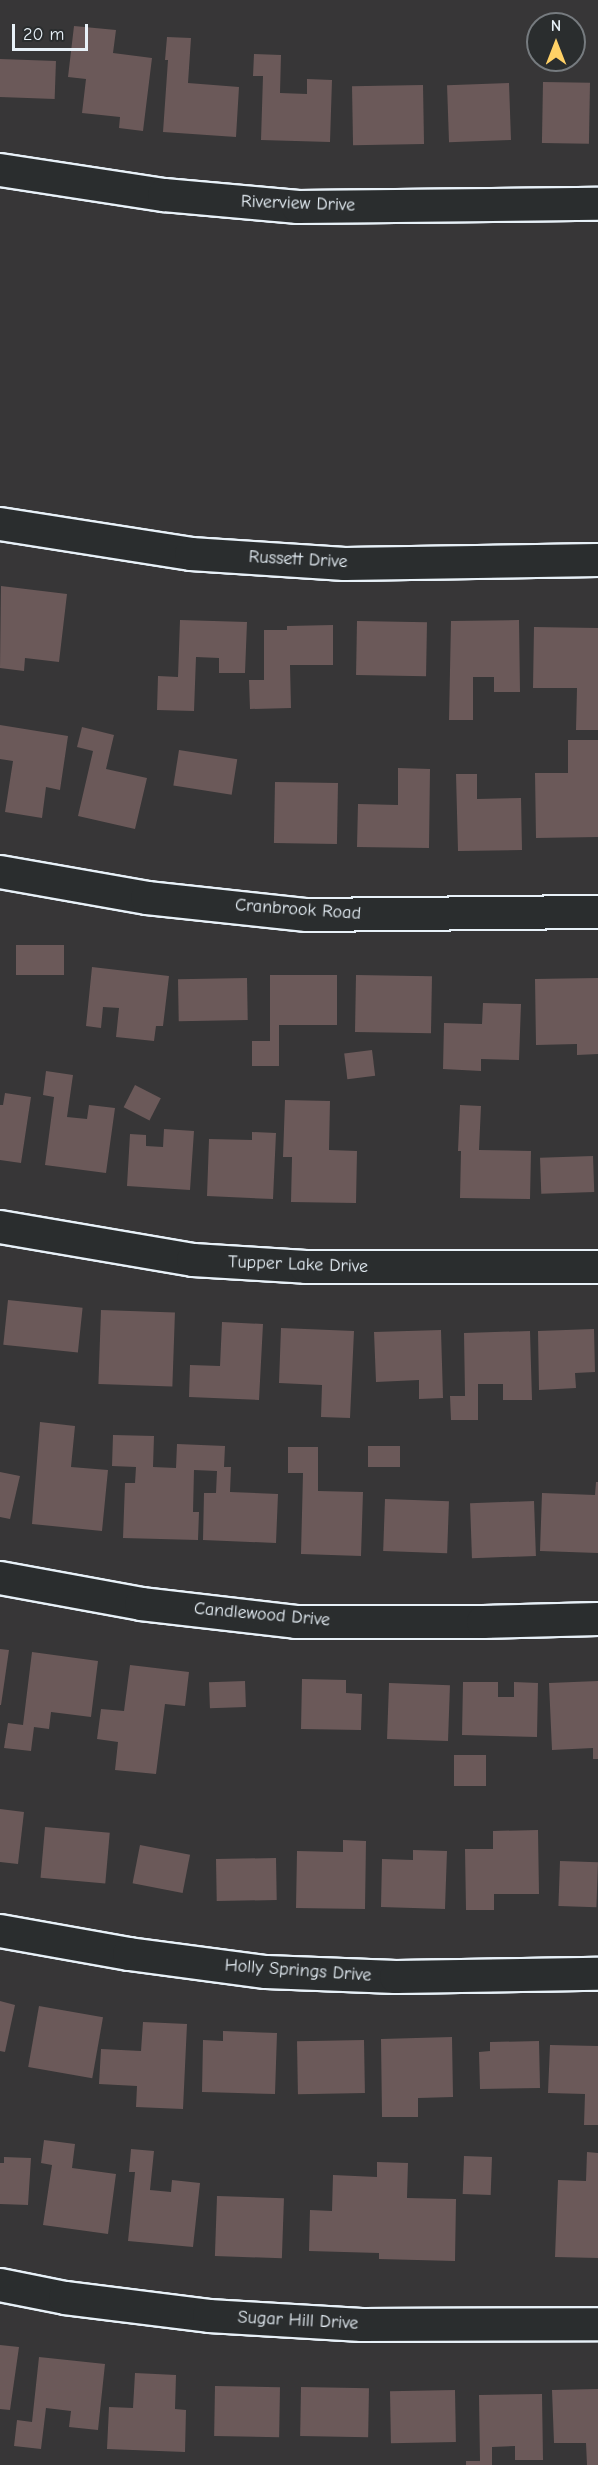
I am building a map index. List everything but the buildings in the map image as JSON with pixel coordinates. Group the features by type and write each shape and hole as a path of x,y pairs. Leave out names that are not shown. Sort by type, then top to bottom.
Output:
{"street":[{"name":"Riverview Drive","path":"0,170 164,195 298,207 598,204"},
{"name":"Russett Drive","path":"0,524 191,554 345,564 598,560"},
{"name":"Cranbrook Road","path":"0,872 147,897 307,915 598,912"},
{"name":"Tupper Lake Drive","path":"0,1227 193,1260 306,1267 598,1267"},
{"name":"Candlewood Drive","path":"0,1578 141,1604 296,1622 483,1622 598,1619"},
{"name":"Holly Springs Drive","path":"0,1931 129,1954 266,1972 396,1977 598,1974"},
{"name":"Sugar Hill Drive","path":"0,2285 65,2298 209,2316 362,2325 598,2324"}]}
